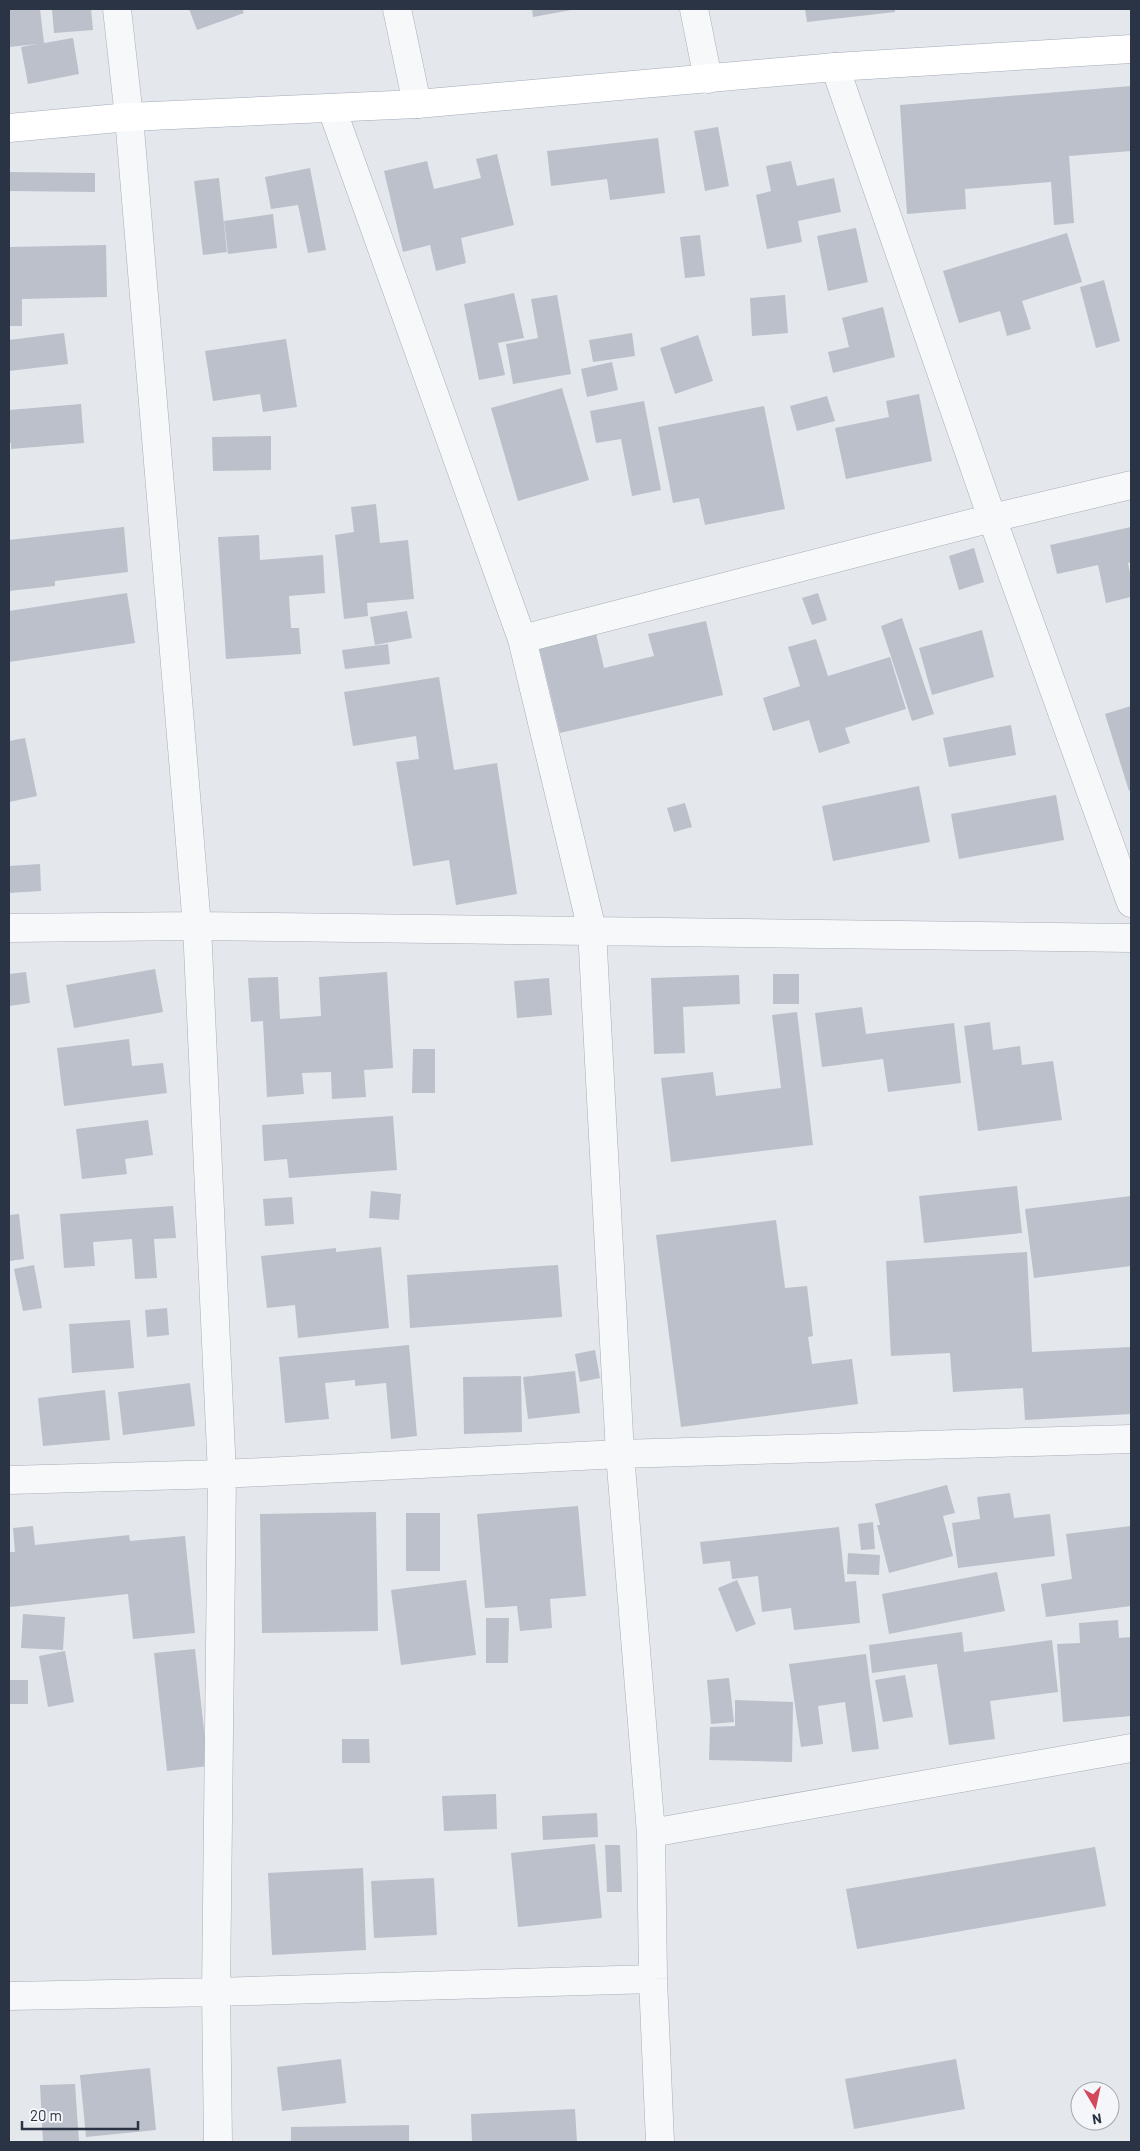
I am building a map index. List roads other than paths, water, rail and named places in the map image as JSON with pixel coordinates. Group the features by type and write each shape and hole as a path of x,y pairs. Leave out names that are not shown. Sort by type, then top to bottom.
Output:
{"main road":[{"path":"9,128 129,117 417,104 835,67 1131,49"}],"street":[{"path":"117,9 129,117 197,926 222,1474 216,1992 218,2142"},
{"path":"397,9 417,104"},
{"path":"694,9 708,79"},
{"path":"835,67 992,518 1131,903"},
{"path":"332,109 522,640 592,930 620,1454 651,1833 653,1979 660,2142"},
{"path":"522,640 992,518 1131,485"},
{"path":"9,928 197,926 1131,938"},
{"path":"9,1480 222,1474 620,1454 1131,1439"},
{"path":"651,1833 1131,1748"},
{"path":"9,1996 653,1979"}]}
